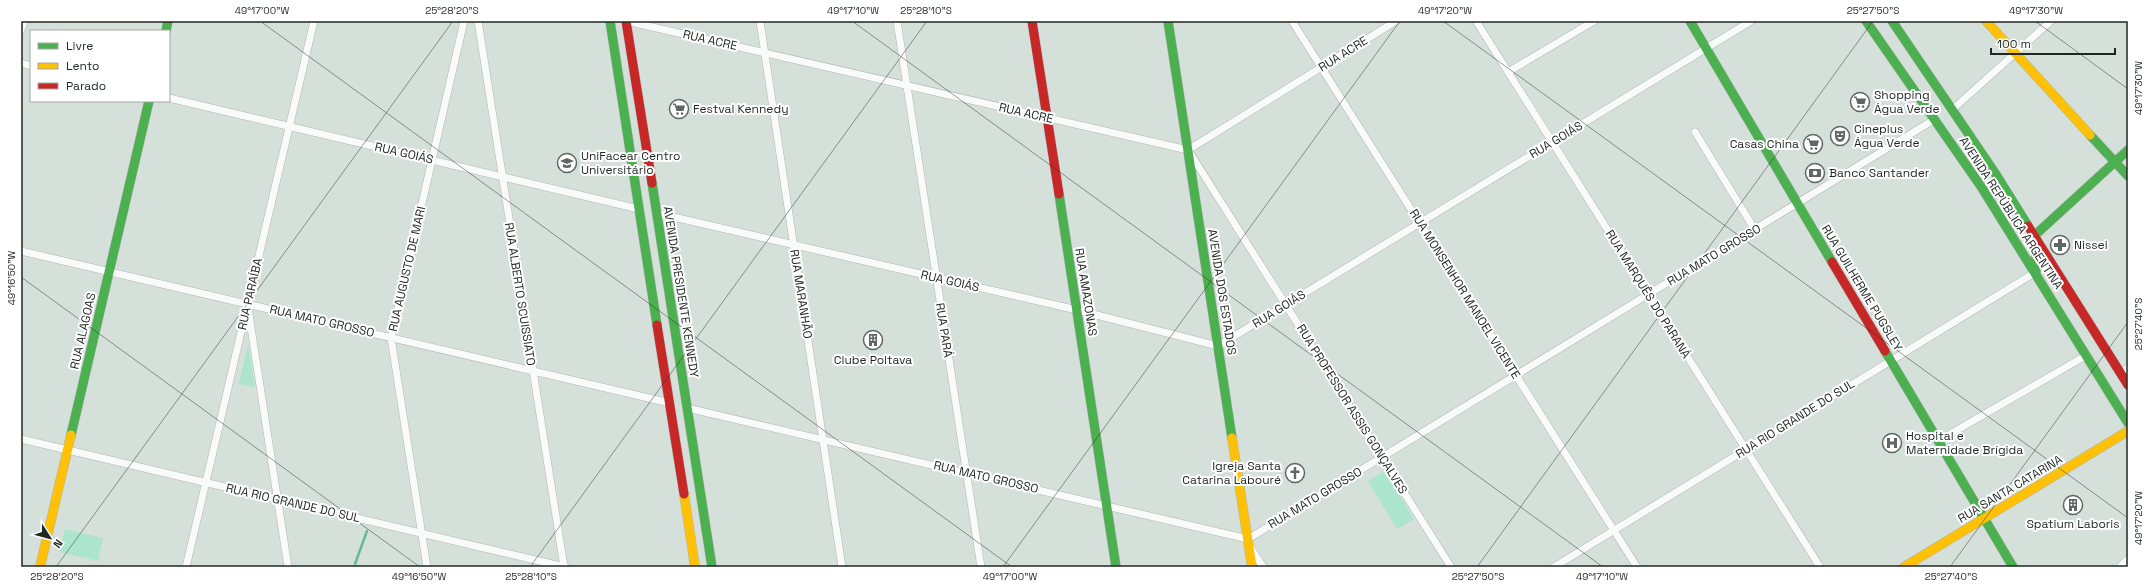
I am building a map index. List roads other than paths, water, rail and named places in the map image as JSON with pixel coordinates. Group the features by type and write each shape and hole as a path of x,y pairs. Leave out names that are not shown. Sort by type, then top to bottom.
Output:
{"street":[{"name":"RUA PARAÍBA","path":"186,567 314,21"},
{"name":"RUA AUGUSTO DE MARI","path":"427,567 391,338 464,21"},
{"name":"RUA ALBERTO SCUISSIATO","path":"478,21 564,567"},
{"path":"610,21 695,567"},
{"name":"RUA ACRE","path":"626,21 1188,150 1396,21"},
{"name":"AVENIDA PRESIDENTE KENNEDY","path":"626,21 712,567"},
{"name":"RUA MARANHÃO","path":"760,21 842,567"},
{"name":"RUA PARÁ","path":"896,21 981,567"},
{"name":"RUA AMAZONAS","path":"1032,21 1116,567"},
{"name":"AVENIDA DOS ESTADOS","path":"1168,21 1252,567"},
{"name":"RUA MONSENHOR MANOEL VICENTE","path":"1292,21 1637,567"},
{"name":"RUA MARQUÊS DO PARANÁ","path":"1476,21 1820,567"},
{"path":"1508,72 1594,21"},
{"name":"RUA GUILHERME PUGSLEY","path":"1690,21 2013,567"},
{"name":"RUA GOIÁS","path":"656,213 1077,310 1218,346 1752,21"},
{"name":"AVENIDA REPÚBLICA ARGENTINA","path":"1866,21 1935,119 2036,272 2128,423"},
{"name":"AVENIDA REPÚBLICA ARGENTINA","path":"1892,21 1953,109 2125,371 2128,385"},
{"path":"1986,21 2015,55 2128,176"},
{"path":"1953,109 2015,55 2051,21"},
{"path":"21,30 23,23"},
{"name":"RUA GOIÁS","path":"170,98 639,209"},
{"name":"RUA ALAGOAS","path":"40,567 149,102"},
{"name":"RUA MATO GROSSO","path":"687,408 1107,506 1248,542 1382,458 1935,119"},
{"path":"1695,132 1755,230"},
{"name":"RUA PROFESSOR ASSIS GONÇALVES","path":"1188,150 1452,567"},
{"path":"2036,272 2035,235 2116,163 2128,150"},
{"name":"RUA MATO GROSSO","path":"21,251 670,403"},
{"name":"RUA RIO GRANDE DO SUL","path":"1554,567 2036,272"},
{"path":"248,304 288,567"},
{"path":"654,306 660,309 671,310"},
{"path":"1938,441 2087,355"},
{"name":"RUA SANTA CATARINA","path":"1904,567 2128,431"},
{"name":"RUA RIO GRANDE DO SUL","path":"21,438 564,567"},
{"path":"1248,542 1263,567"},
{"path":"2120,567 2128,560"}],"waterway":[{"path":"355,564 367,531"}],"place":[{"name":"Shopping Água Verde","path":"1860,102"},
{"name":"Festval Kennedy","path":"679,109"},
{"name":"Cineplus Água Verde","path":"1840,136"},
{"name":"Casas China","path":"1813,144"},
{"name":"UniFacear Centro Universitário","path":"567,163"},
{"name":"Banco Santander","path":"1815,173"},
{"name":"Nissei","path":"2060,245"},
{"name":"Clube Poltava","path":"873,340"},
{"name":"Hospital e Maternidade Brígida","path":"1892,443"},
{"name":"Igreja Santa Catarina Labouré","path":"1295,473"},
{"name":"Spatium Laboris","path":"2073,505"}]}
